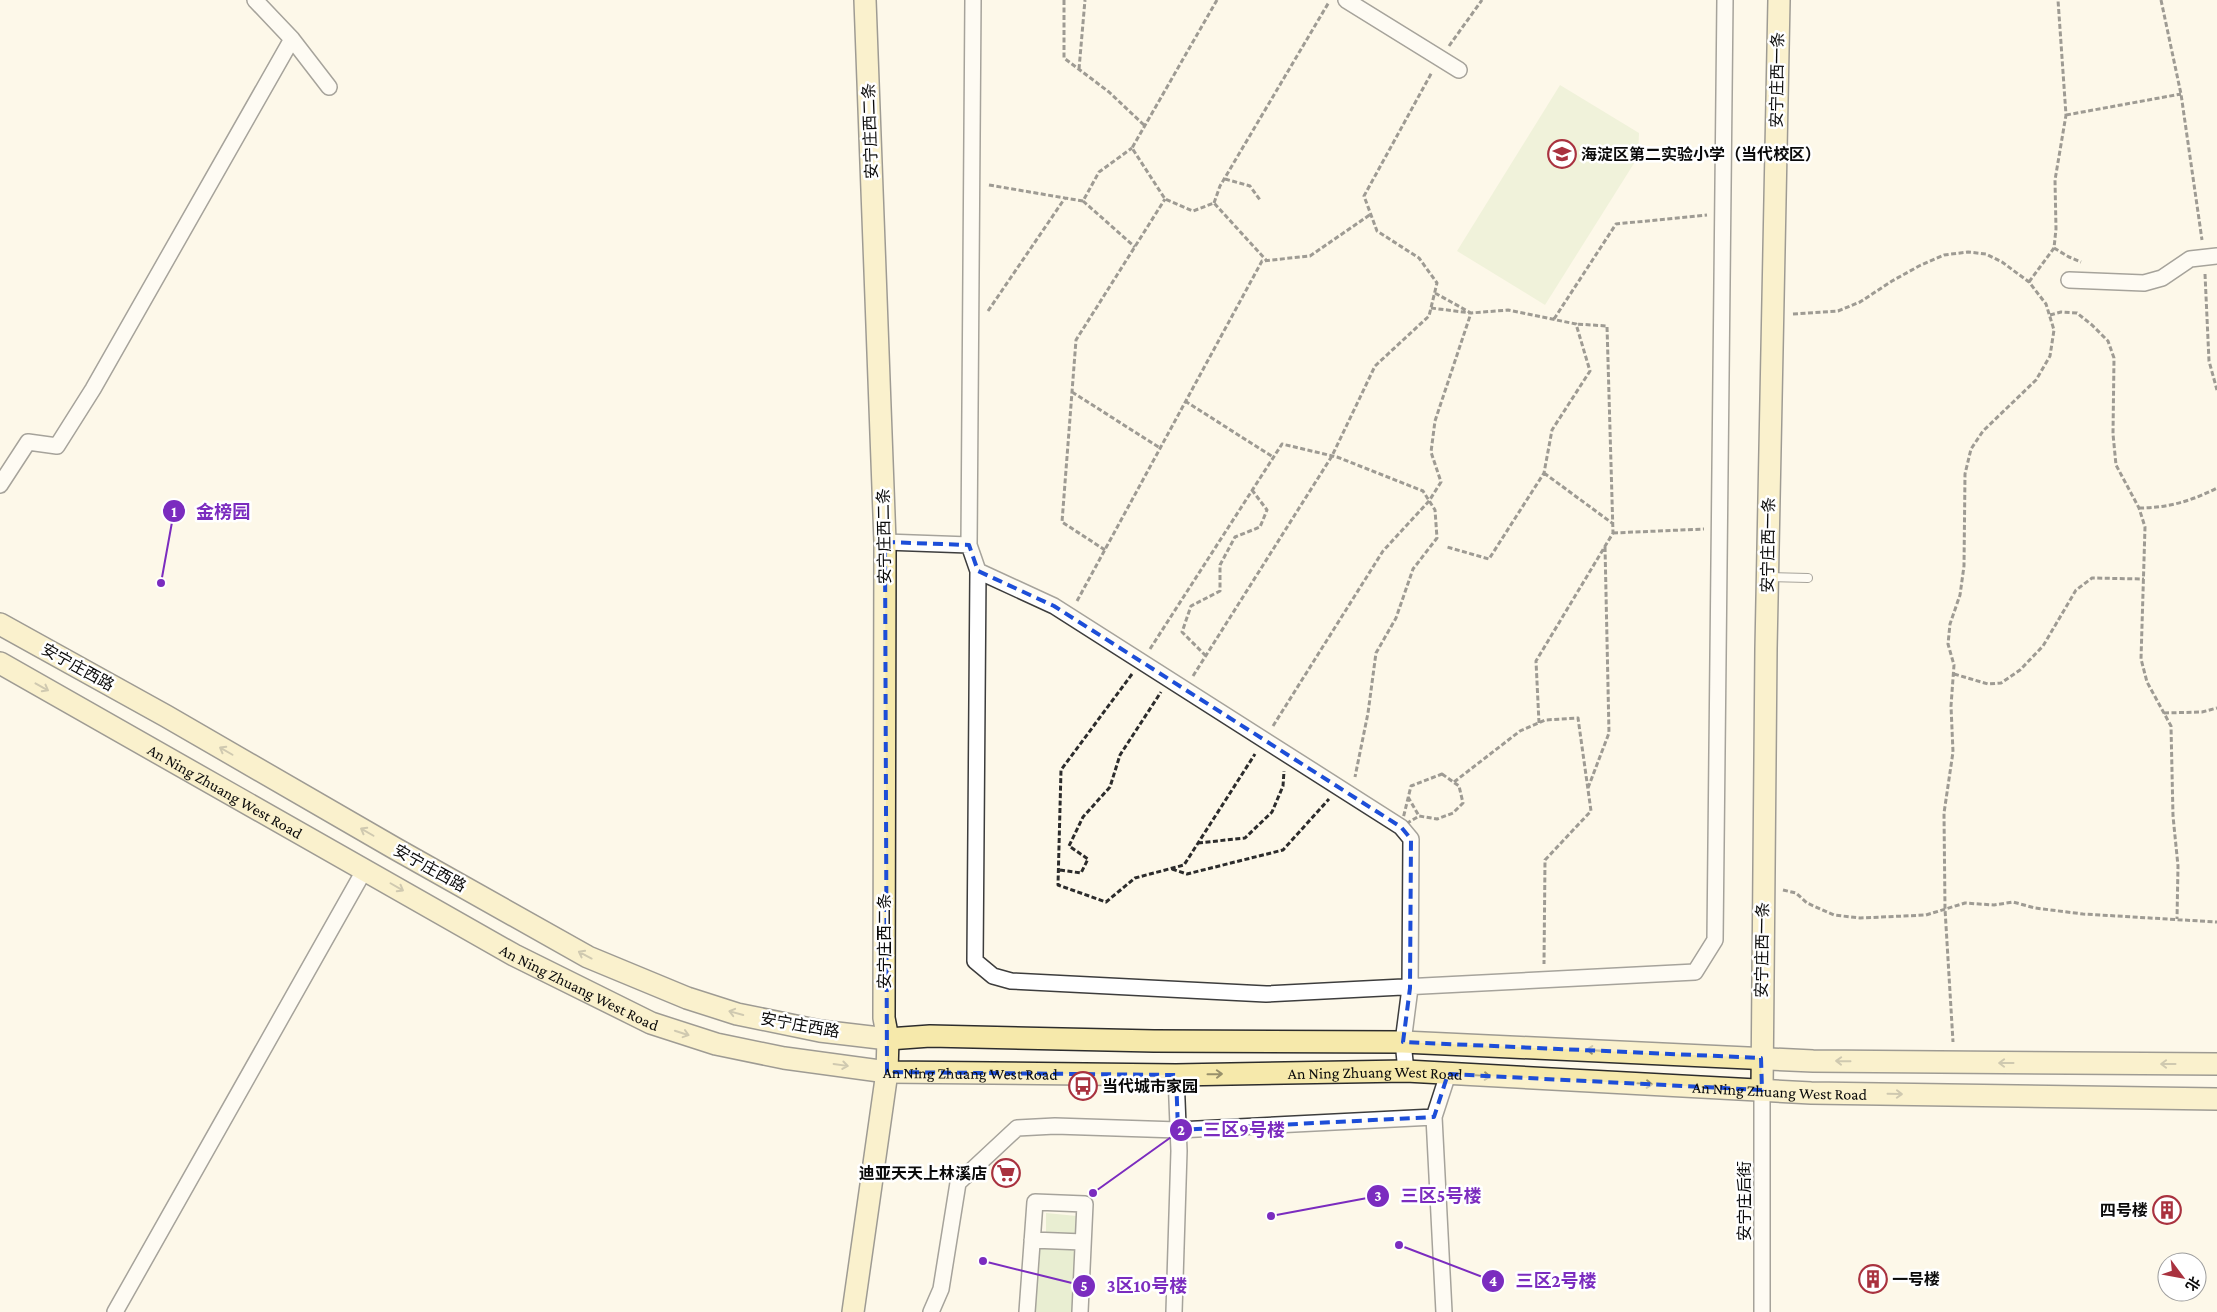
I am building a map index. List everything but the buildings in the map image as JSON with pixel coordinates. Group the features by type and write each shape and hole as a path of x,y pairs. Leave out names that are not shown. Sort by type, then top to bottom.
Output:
{"main road":[{"name":"安宁庄西二条","path":"853,1312 886,1072 888,1039 884,1018 885,542 865,0"},
{"name":"安宁庄西一条","path":"1762,1090 1768,578 1779,0"},
{"name":"安宁庄西路","path":"0,624 166,716 396,850 588,957 687,998 738,1014 820,1031 888,1039 930,1036 1164,1041 1404,1042 1813,1061 2217,1064"},
{"name":"An Ning Zhuang West Road","path":"0,663 514,954 650,1023 716,1044 784,1058 886,1072 1176,1074 1406,1071 1811,1093 2217,1099"}],"street":[{"path":"254,0 292,39 330,87"},
{"path":"973,0 969,545 978,571 975,961 993,976 1011,981 1266,994 1695,972 1716,940 1725,0"},
{"path":"1346,0 1459,70"},
{"path":"0,484 28,442 57,446 93,389 292,39"},
{"path":"2069,280 2144,282 2162,278 2190,259 2210,256"},
{"path":"885,542 969,545"},
{"path":"978,571 1054,606 1401,827 1411,839 1410,988 1404,1042 1406,1071"},
{"path":"115,1312 365,868"},
{"path":"1174,1312 1179,1150 1176,1074"},
{"path":"1444,1312 1434,1117 1448,1074"},
{"name":"安宁庄后街","path":"1762,1090 1762,1312"},
{"path":"931,1312 941,1288 958,1183 1017,1128 1055,1126 1178,1130 1434,1117"},
{"path":"1027,1312 1034,1202 1085,1204 1080,1312"},
{"path":"1032,1240 1083,1242"}],"lane":[{"path":"1768,578 1808,578"}],"path":[{"path":"1064,0 1064,58 1109,92 1145,126"},
{"path":"1079,70 1085,0"},
{"path":"1083,201 1099,172 1132,148 1217,0"},
{"path":"1132,148 1165,199 1193,211 1214,203 1225,179 1331,0"},
{"path":"2029,282 2054,248 2055,180 2066,115 2058,0"},
{"path":"2162,0 2210,256 2209,361 2217,390"},
{"path":"2066,115 2181,94"},
{"path":"1185,689 1332,456 1376,366 1429,316 1437,283 1419,258 1377,231 1364,196 1411,113"},
{"path":"1225,179 1250,186 1260,200"},
{"path":"972,182 1083,201 1135,247"},
{"path":"971,336 1065,198"},
{"path":"1104,550 1062,522 1076,340 1165,199"},
{"path":"1214,203 1266,261"},
{"path":"1554,319 1616,224 1723,213"},
{"path":"1069,616 1262,261 1310,256 1371,214"},
{"path":"2054,248 2069,258 2086,264"},
{"path":"1783,314 1838,311 1860,302 1919,266 1944,255 1968,252 1986,254 2029,282 2046,304 2054,330 2050,356 2036,380 1993,420 1971,449 1965,474 1964,566 1960,595 1950,624 1948,644 1954,665 1954,674 1951,706 1952,752 1944,813 1945,909 1954,1062"},
{"path":"1435,293 1471,313"},
{"path":"1431,308 1471,313 1508,310 1576,324 1607,326 1613,533 1536,661 1539,723"},
{"path":"2050,315 2061,312 2077,313 2092,324 2108,341 2114,358 2113,434 2116,465 2139,508 2145,527 2142,660 2147,682 2172,726 2174,816 2178,866 2177,919"},
{"path":"1170,869 1187,874 1283,850 1345,791 1368,713 1376,653 1396,618 1413,569 1437,538 1435,510 1429,501 1423,491 1332,456 1282,444 1142,661 1061,770 1060,870 1058,885 1106,902 1135,878 1184,865 1382,551 1429,501 1441,482 1432,452 1435,421 1471,313"},
{"path":"1447,548 1489,559 1544,473 1552,430 1590,371 1576,324"},
{"path":"1072,392 1160,448"},
{"path":"1185,400 1273,457"},
{"path":"1544,473 1613,523"},
{"path":"2139,508 2157,508 2180,504 2217,488"},
{"path":"1206,656 1182,632 1191,606 1220,591 1220,565 1235,537 1260,527 1266,510 1252,490"},
{"path":"1613,533 1720,528"},
{"path":"1588,789 1608,733 1605,545"},
{"path":"1954,674 1988,684 2001,683 2020,670 2043,646 2076,590 2092,578 2144,579"},
{"path":"1060,870 1081,872 1088,859 1070,846 1083,817 1110,787 1120,755 1170,679"},
{"path":"2164,713 2202,712 2217,708"},
{"path":"1454,782 1520,731 1539,723 1578,718 1591,811 1545,860 1544,980"},
{"path":"1198,844 1245,838 1272,812 1283,786 1286,753"},
{"path":"1442,774 1459,786 1463,803 1453,813 1437,819 1419,816 1401,827 1411,786 1442,774"},
{"path":"1408,797 1419,816"},
{"path":"1779,890 1788,890 1796,893 1807,903 1834,915 1860,918 1926,916 1966,903 1994,905 2013,902 2035,908 2083,914 2217,922"}],"highlighted area":[{"path":"885,542 969,545 978,571 1054,606 1401,827 1411,839 1410,988 1403,1042 1761,1058 1762,1090 1448,1074 1434,1117 1178,1130 1176,1075 887,1072"}],"green space":[{"path":"1560,85 1639,133 1638,157 1545,305 1457,251"},
{"path":"1046,1213 1077,1216 1074,1237 1046,1234"},
{"path":"1035,1242 1075,1247 1073,1312 1030,1312"}],"place":[{"name":"海淀区第二实验小学（当代校区）","path":"1562,154"},
{"name":"金榜园","path":"161,583"},
{"name":"当代城市家园","path":"1083,1086"},
{"name":"迪亚天天上林溪店","path":"1006,1173"},
{"name":"三区9号楼","path":"1093,1193"},
{"name":"四号楼","path":"2167,1210"},
{"name":"三区5号楼","path":"1271,1216"},
{"name":"三区2号楼","path":"1399,1245"},
{"name":"3区10号楼","path":"983,1261"},
{"name":"一号楼","path":"1873,1279"}]}
